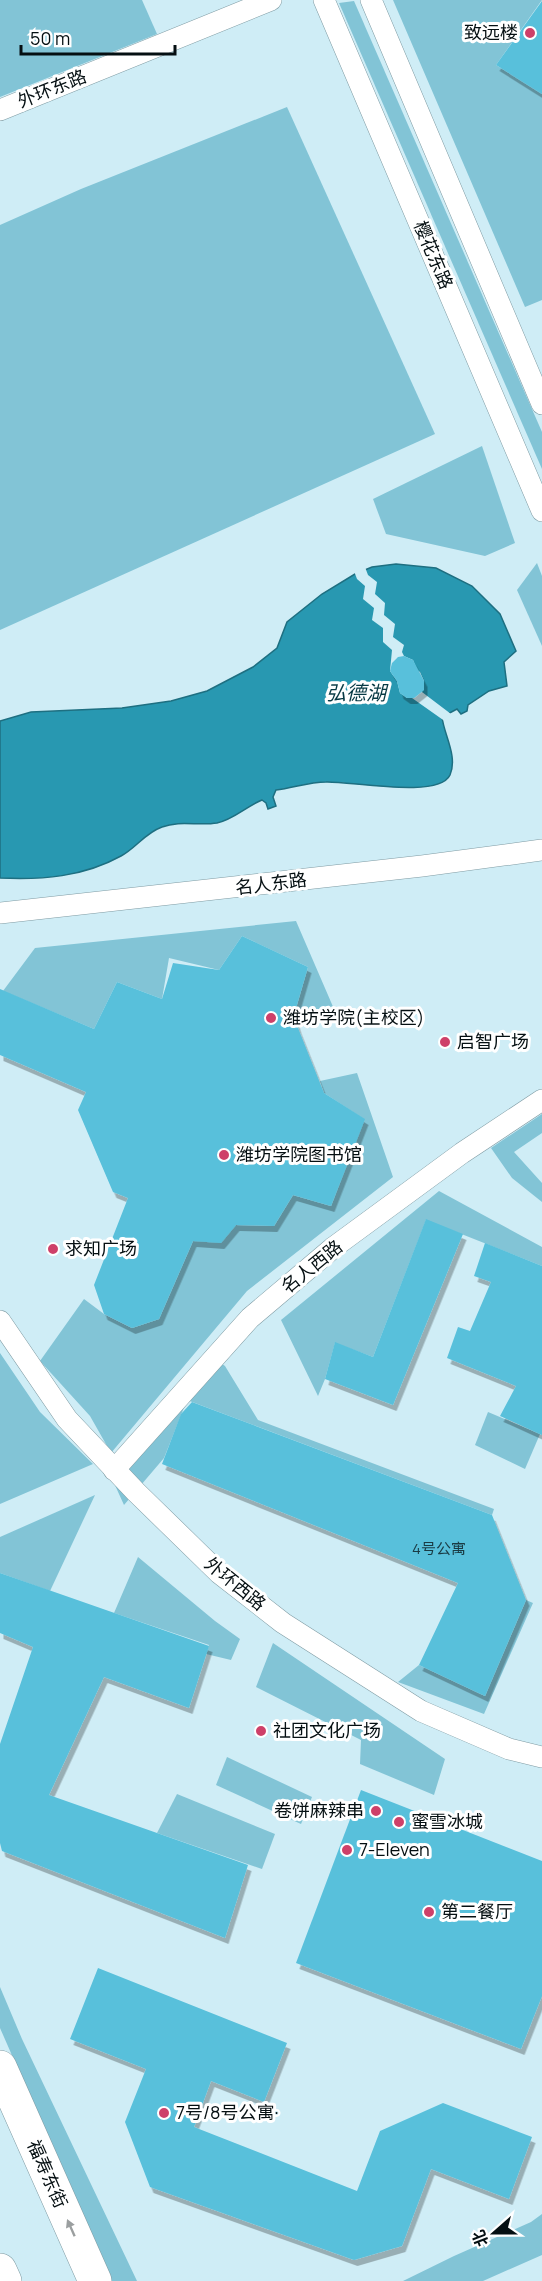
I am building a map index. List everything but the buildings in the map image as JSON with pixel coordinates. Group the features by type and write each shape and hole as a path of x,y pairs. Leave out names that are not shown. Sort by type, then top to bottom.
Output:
{"main road":[{"name":"福寿东街","path":"0,2067 95,2281"},
{"path":"0,2270 5,2281"}],"street":[{"name":"外环东路","path":"0,110 271,0"},
{"name":"樱花东路","path":"324,0 542,511"},
{"path":"371,0 542,404"},
{"name":"名人东路","path":"0,914 422,866 542,850"},
{"name":"名人西路","path":"114,1470 250,1318 334,1247 462,1153 542,1100"},
{"name":"外环西路","path":"0,1321 67,1419 114,1470 219,1573 283,1623 421,1711 509,1749 542,1757"}],"shaded area":[{"path":"0,0 142,0 157,34 0,97"},
{"path":"393,0 542,0 496,65 542,94 542,300 525,307"},
{"path":"354,1 542,432 542,469 339,3"},
{"path":"287,107 435,434 0,630 0,225 81,189"},
{"path":"482,446 515,543 485,556 386,534 373,499"},
{"path":"537,563 542,576 542,646 517,590"},
{"path":"296,921 334,1009 298,1028 294,1015 308,967 242,936 219,970 169,958 162,999 117,982 94,1029 3,991 35,948"},
{"path":"357,1073 393,1177 247,1291 111,1453 90,1416 40,1361 84,1299 104,1314 132,1328 159,1319 193,1241 236,1225 274,1226 293,1195 331,1206 364,1119 324,1093 320,1081"},
{"path":"542,1114 542,1133 514,1152 542,1183 542,1202 512,1178 491,1148"},
{"path":"439,1191 542,1247 542,1266 426,1220 373,1357 335,1343 318,1396 281,1320"},
{"path":"0,1353 40,1412 93,1464 0,1504"},
{"path":"217,1360 225,1366 258,1420 494,1509 492,1515 187,1400 164,1458 124,1505 114,1483"},
{"path":"488,1412 540,1434 525,1469 475,1445"},
{"path":"95,1495 50,1591 0,1573 0,1537"},
{"path":"138,1557 240,1639 231,1660 206,1654 209,1645 114,1613"},
{"path":"526,1600 533,1603 484,1714 398,1682 419,1665 485,1696"},
{"path":"273,1643 445,1759 434,1795 360,1764 361,1740 256,1687"},
{"path":"227,1757 312,1797 301,1824 216,1785"},
{"path":"177,1794 275,1834 262,1869 157,1833"},
{"path":"0,1987 22,2039 137,2281 111,2281 0,2028"},
{"path":"542,2214 542,2255 483,2281 403,2281 531,2222"}],"water":[{"name":"弘德湖","path":"396,564 436,568 472,586 500,614 516,651 504,662 507,686 489,691 468,705 467,711 461,714 457,709 442,717 450,746 452,768 450,775 442,782 429,786 393,787 320,782 276,790 273,797 276,806 268,809 262,800 229,819 217,823 176,824 162,827 121,856 92,869 62,876 0,878 0,721 31,712 122,708 171,701 207,691 253,667 277,648 287,622 322,594 355,574 372,567"}],"pier":[{"path":"365,567 368,575 377,582 375,594 385,603 384,615 395,624 393,637 404,645 402,652 404,656 413,660 420,672 424,681 422,692 451,714 445,718 446,722 412,698 407,698 400,693 397,681 390,671 392,650 383,642 383,628 372,620 374,608 363,599 365,586 357,579 354,571"}],"place":[{"name":"致远楼","path":"530,33"},
{"name":"潍坊学院(主校区)","path":"271,1018"},
{"name":"启智广场","path":"445,1042"},
{"name":"潍坊学院图书馆","path":"224,1155"},
{"name":"求知广场","path":"53,1249"},
{"name":"社团文化广场","path":"261,1731"},
{"name":"卷饼麻辣串","path":"376,1811"},
{"name":"蜜雪冰城","path":"399,1822"},
{"name":"7-Eleven","path":"347,1850"},
{"name":"第二餐厅","path":"429,1912"},
{"name":"7号/8号公寓·","path":"164,2113"}]}
